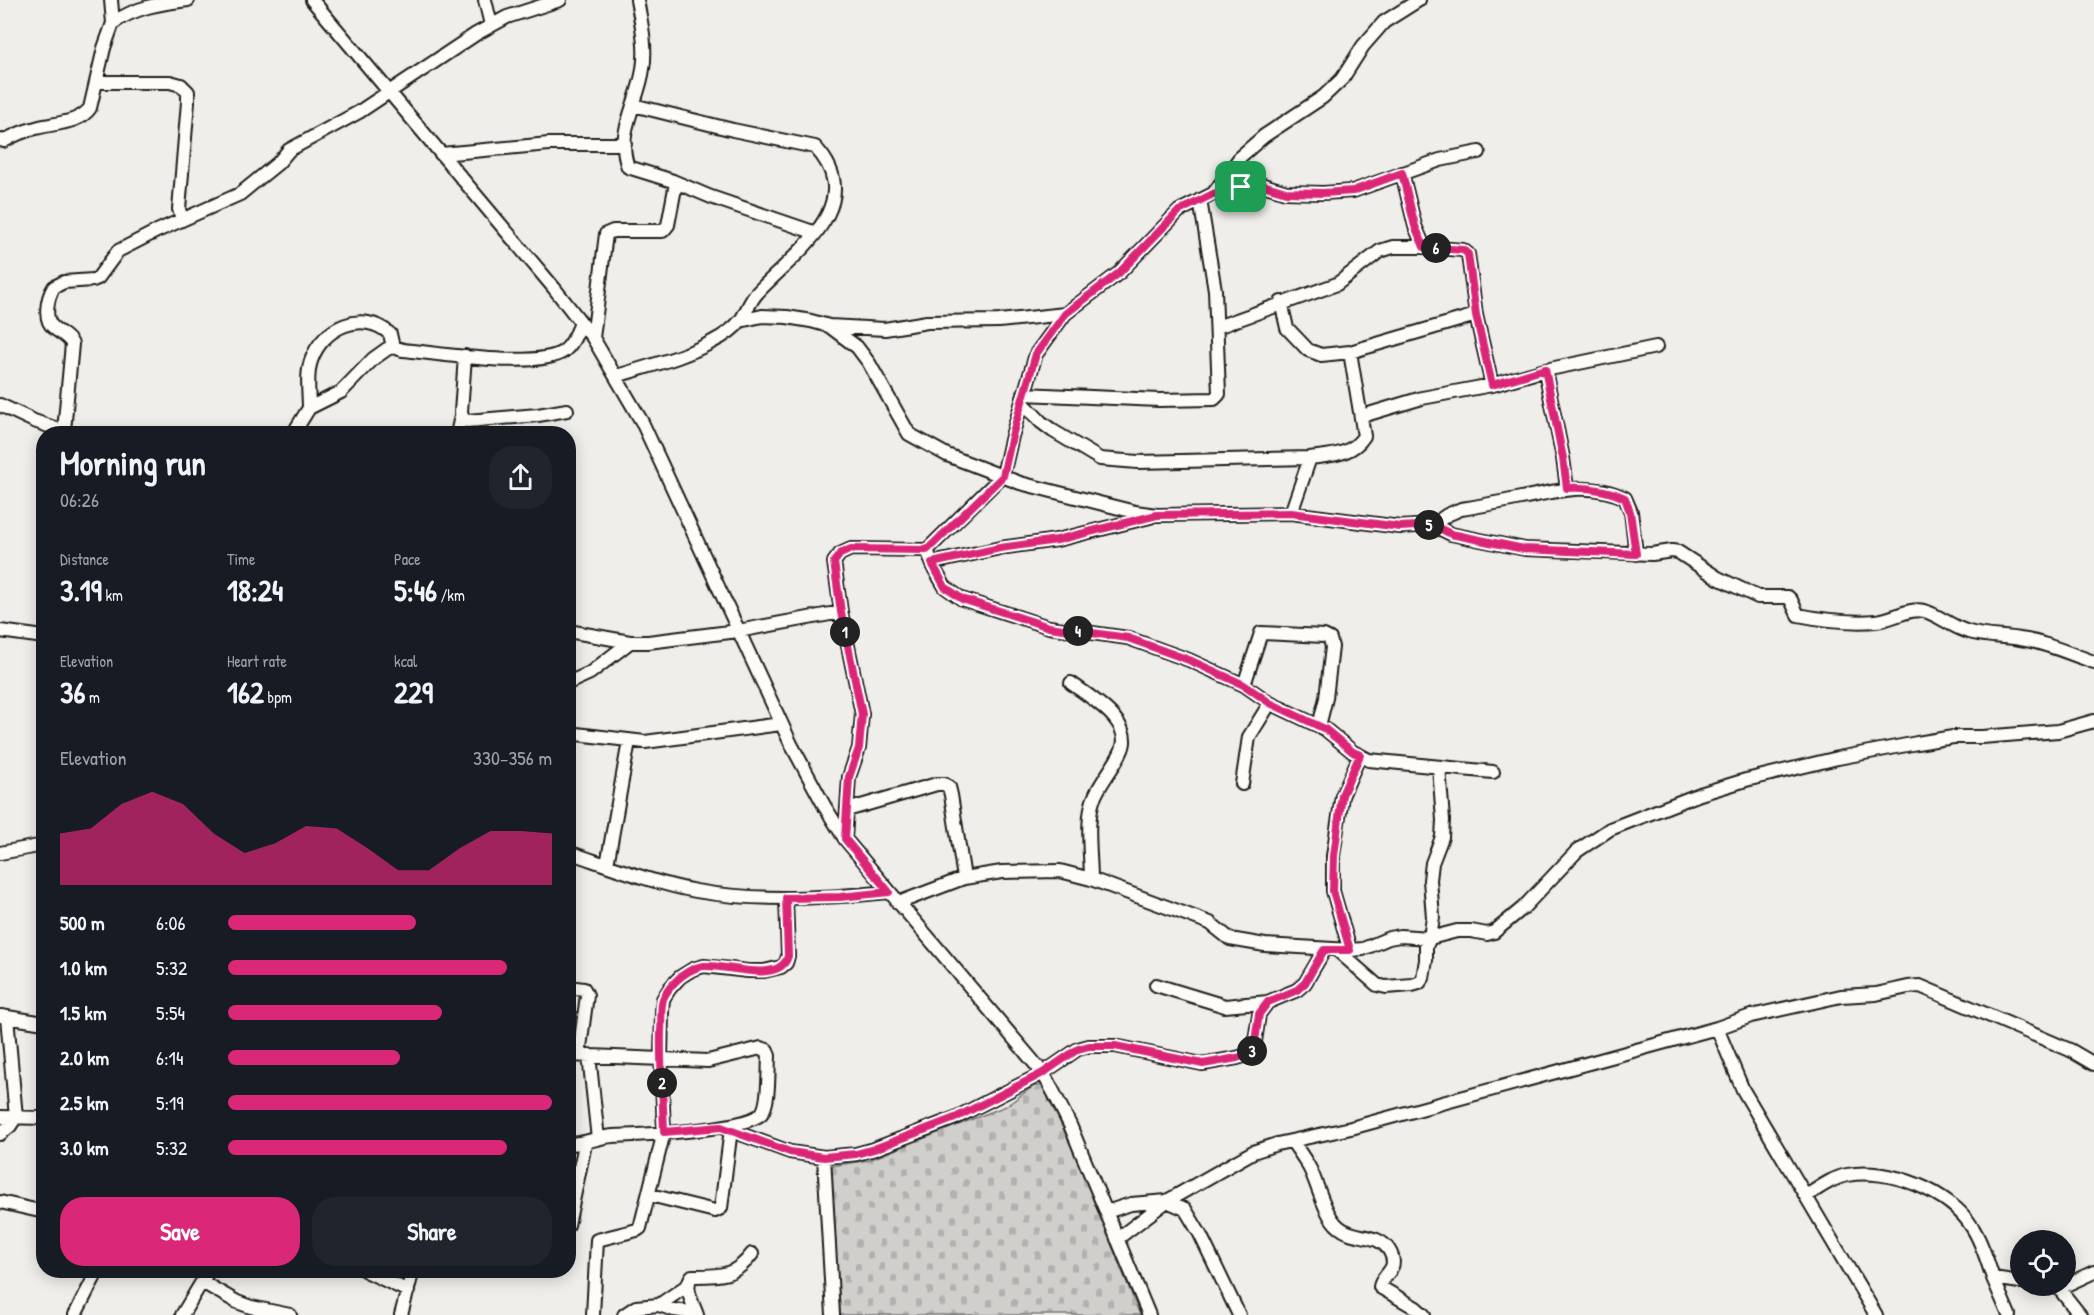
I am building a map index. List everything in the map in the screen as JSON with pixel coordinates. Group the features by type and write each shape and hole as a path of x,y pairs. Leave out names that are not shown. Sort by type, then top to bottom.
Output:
{"street":[{"path":"0,140 4,141 34,128 78,118 90,108 104,48 113,23 111,0"},
{"path":"113,23 132,12 156,5 188,0"},
{"path":"312,0 593,338 617,376 653,444 781,724 813,788 845,839 1043,1073 1063,1108 1149,1315"},
{"path":"485,0 491,25"},
{"path":"68,426 72,344 70,338 51,327 47,317 54,287 64,282 98,278 118,251 240,194 278,163 289,150 343,122 491,25 524,11 560,0"},
{"path":"637,0 645,55 643,70 628,118 626,144 628,167 816,233"},
{"path":"1213,194 1241,156 1264,136 1323,97 1342,79 1363,46 1383,22 1419,0"},
{"path":"96,82 170,82 181,85 188,92 179,209 182,220"},
{"path":"617,376 712,343 740,321 755,295 816,233 832,204 835,189 832,172 815,147 733,130 633,105"},
{"path":"441,154 549,144 626,144"},
{"path":"845,839 849,777 859,748 862,714 841,612 834,562 840,554 851,549 927,550 1003,476 1036,354 1065,314 1119,273 1179,211 1213,194 1241,187 1263,185 1286,192 1353,191 1440,160 1479,152"},
{"path":"1402,173 1415,226 1424,247"},
{"path":"593,338 606,234 613,231 663,231 668,225 676,183"},
{"path":"1023,398 1214,399 1219,394 1215,290 1200,200"},
{"path":"1217,327 1281,302 1337,284 1380,251 1393,247 1463,250 1467,252 1476,315 1492,385"},
{"path":"1281,302 1287,328 1308,350 1321,355 1350,352 1476,315"},
{"path":"740,321 762,316 787,317 829,326 885,329 927,322 999,321 1065,314"},
{"path":"298,426 309,408 311,360 318,347 332,333 344,325 373,322 390,334 393,347"},
{"path":"309,408 341,392 373,358 393,347 403,350 496,359 529,360 556,355 570,346 582,323"},
{"path":"829,326 857,347 869,363 909,434 947,455 1020,483 1060,494 1157,515 1291,513 1400,527 1433,525 1451,534 1524,549 1636,554 1678,552 1718,578 1758,597 1788,597 1798,615 1850,621 1878,621 1923,611 1964,631 2038,642 2094,662"},
{"path":"1362,416 1422,398 1492,385 1545,369 1656,347"},
{"path":"1023,398 1041,422 1100,459 1138,462 1310,458 1337,454 1357,447 1364,436 1350,352"},
{"path":"459,426 465,356"},
{"path":"1545,369 1567,488"},
{"path":"0,405 49,426"},
{"path":"461,416 471,421 567,410"},
{"path":"1291,513 1310,458"},
{"path":"1433,525 1461,509 1567,488 1587,487 1615,493 1625,498 1630,512 1636,554"},
{"path":"932,563 1000,548 1057,540 1157,515"},
{"path":"927,550 945,587 962,599 1049,627 1128,638 1189,660 1244,685 1270,703 1325,729 1353,752 1369,760 1493,772"},
{"path":"576,632 630,642 648,642 738,631 841,612"},
{"path":"0,631 36,636"},
{"path":"1244,685 1261,633 1324,636 1330,639 1332,647 1326,698 1319,726"},
{"path":"576,679 590,673 630,642"},
{"path":"1071,683 1117,719 1123,728 1125,741 1094,797 1090,816 1091,879"},
{"path":"1242,784 1249,737 1270,703"},
{"path":"898,903 964,878 1002,872 1060,871 1091,879 1209,924 1230,939 1266,945 1337,950 1363,949 1400,936 1431,938 1458,931 1487,934 1494,932 1523,908 1576,851 1610,829 1700,794 1746,780 1838,758 1906,745 1953,737 2058,731 2094,721"},
{"path":"576,734 645,742 781,724"},
{"path":"607,865 629,741"},
{"path":"1360,755 1342,795 1334,856 1333,891 1337,950 1377,985 1386,987 1412,985 1419,983 1423,978 1426,946 1431,938 1433,917 1430,880 1432,863 1442,837 1439,767"},
{"path":"848,810 937,784 945,784 949,787 951,795 964,878"},
{"path":"0,854 36,846"},
{"path":"576,855 699,891 786,898 840,897 889,892"},
{"path":"593,1315 597,1240 640,1228 664,1132 661,1058 663,999 669,988 680,977 693,969 704,966 748,971 781,967 786,963 788,956 786,898"},
{"path":"1156,985 1225,1006 1268,1002 1297,990 1337,950"},
{"path":"1117,1239 1167,1201 1253,1152 1351,1128 1717,1028 1751,1016 1841,996 1876,994 1920,986 2070,1050 2094,1064"},
{"path":"576,988 584,990 587,995 579,1055 598,1138"},
{"path":"726,1128 780,1149 824,1157 856,1154 955,1118 1043,1073 1078,1049 1089,1046 1115,1046 1203,1064 1250,1054 1254,1048 1259,1014 1268,1002"},
{"path":"0,1134 16,1117 3,1016 36,1022"},
{"path":"1717,1028 1743,1090 1876,1315"},
{"path":"576,1144 585,1144 598,1138 726,1128 750,1120 763,1113 766,1104 769,1056 767,1050 761,1048 708,1061 579,1055"},
{"path":"0,1117 36,1118"},
{"path":"650,1195 715,1211 721,1208 726,1128"},
{"path":"1292,1141 1309,1167 1328,1211 1338,1227 1377,1239 1388,1249 1392,1258 1392,1269 1380,1287 1424,1315"},
{"path":"576,1187 585,1144"},
{"path":"824,1157 833,1315"},
{"path":"1806,1196 1846,1175 1872,1173 1907,1180 1950,1203 1963,1214 1973,1228 2009,1315"},
{"path":"1106,1212 1131,1204 1167,1201 1185,1209 1200,1234 1239,1315"},
{"path":"0,1202 36,1210"},
{"path":"659,1305 688,1285 692,1276 717,1276 733,1272 744,1265 752,1254"},
{"path":"2076,1280 2094,1272"},
{"path":"75,1315 94,1278"},
{"path":"182,1315 204,1278"},
{"path":"381,1278 408,1291"},
{"path":"401,1315 411,1278"},
{"path":"1993,1278 2010,1281"},
{"path":"202,1282 250,1311 290,1315"},
{"path":"624,1315 636,1307 659,1305 696,1314 688,1285"},
{"path":"2065,1296 2080,1315"}],"green space":[{"path":"1042,1085 1071,1145 1140,1315 840,1315 831,1166 869,1160 1006,1106 1034,1086"}],"route":[{"path":"1402,173 1415,226 1424,247 1463,250 1468,254 1476,315 1492,385 1545,369 1567,488 1587,487 1615,493 1625,498 1630,512 1636,554 1548,548 1524,549 1451,534 1433,525 1400,527 1291,513 1157,515 1057,540 1000,548 932,563 945,587 962,599 1049,627 1128,638 1189,660 1244,685 1270,703 1325,729 1360,755 1342,795 1334,856 1333,891 1350,950 1324,950 1305,983 1297,990 1268,1002 1259,1014 1254,1048 1250,1054 1237,1058 1203,1064 1115,1046 1089,1046 1078,1049 1043,1073 955,1118 856,1154 824,1157 790,1152 721,1127 664,1132 662,1011 663,999 669,988 680,977 693,969 704,966 748,971 781,967 786,963 788,956 786,898 840,897 889,892 845,839 849,777 859,748 862,714 841,612 834,562 840,554 851,549 927,550 1003,476 1036,354 1065,314 1119,273 1179,211 1213,194 1241,187 1263,185 1286,192 1353,191 1402,173"}]}
